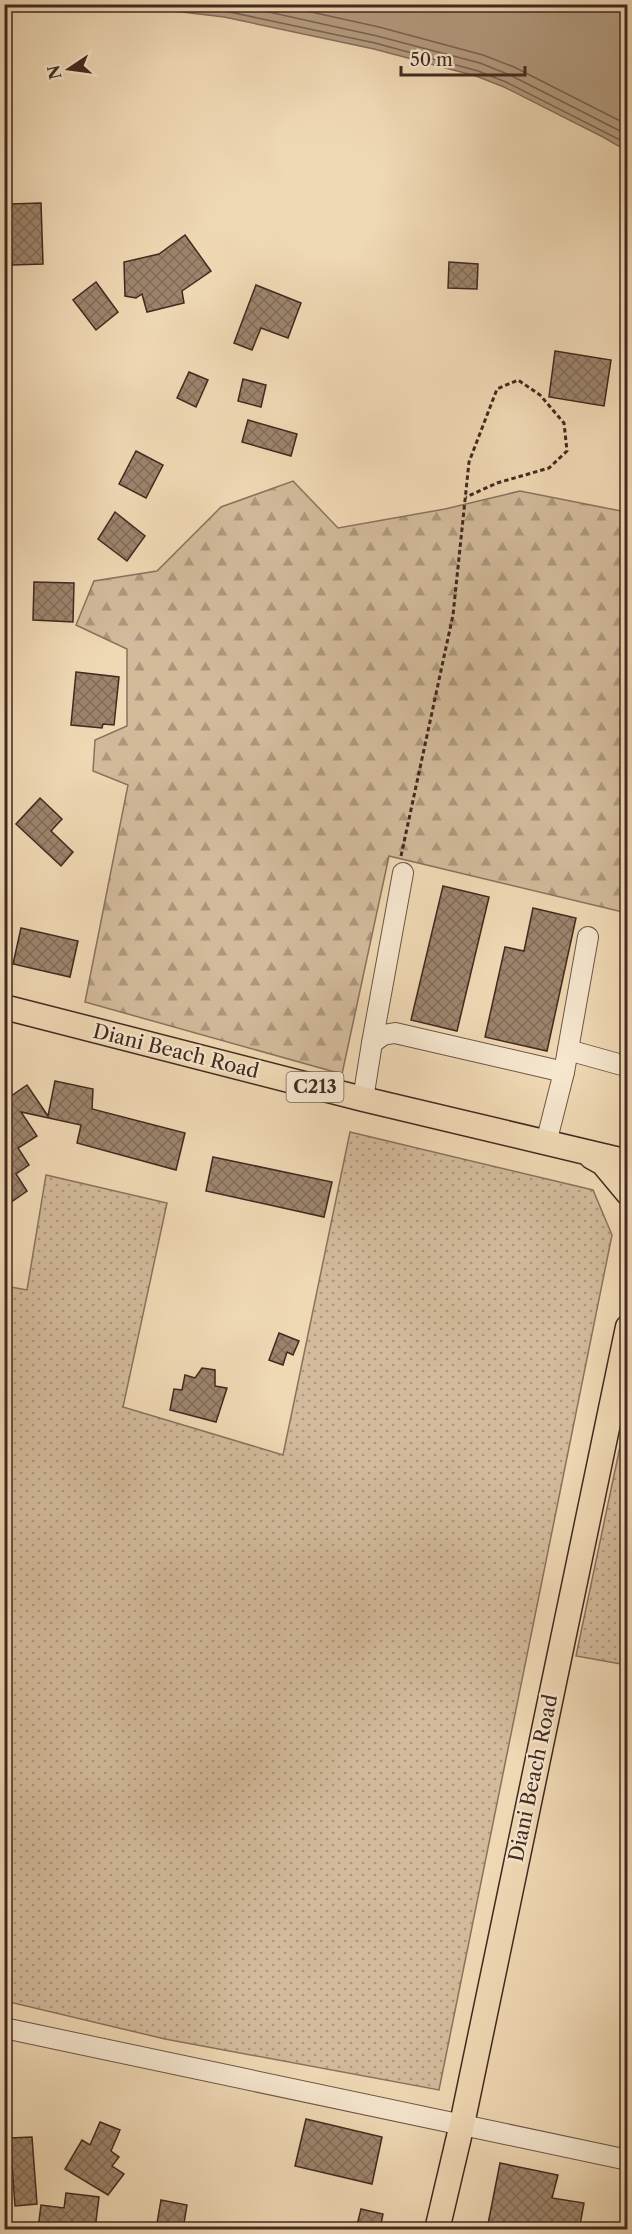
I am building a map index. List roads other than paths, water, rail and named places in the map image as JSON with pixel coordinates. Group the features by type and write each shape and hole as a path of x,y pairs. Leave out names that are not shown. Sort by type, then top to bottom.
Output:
{"main road":[{"name":"Diani Beach Road","path":"4,1007 363,1099 627,1162"},
{"path":"583,1153 603,1162 627,1193"},
{"name":"Diani Beach Road","path":"437,2229 462,2124 627,1327"}],"street":[{"path":"363,1099 401,870"},
{"path":"546,1143 564,1072 588,937"},
{"path":"372,1043 383,1035 395,1033 564,1072"},
{"path":"568,1050 622,1065"},
{"path":"4,2028 627,2160"}],"water":[{"path":"123,5 627,5 627,151 504,87 476,76 374,49 224,17"}]}
